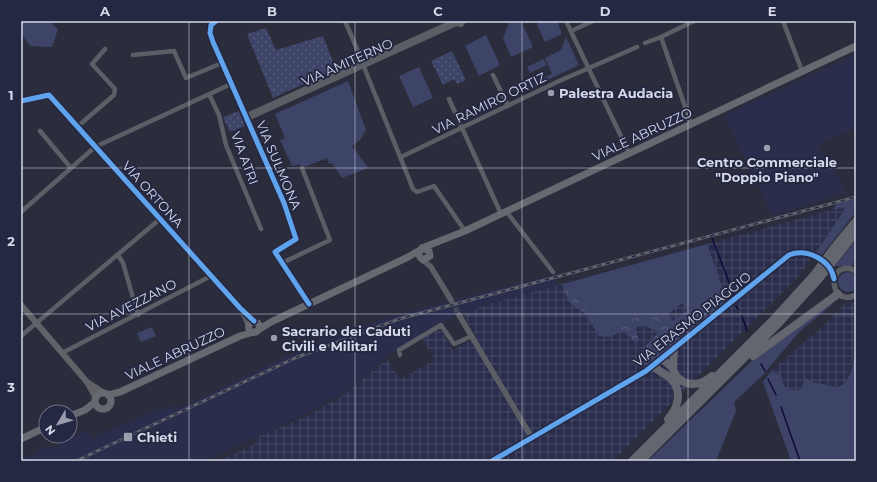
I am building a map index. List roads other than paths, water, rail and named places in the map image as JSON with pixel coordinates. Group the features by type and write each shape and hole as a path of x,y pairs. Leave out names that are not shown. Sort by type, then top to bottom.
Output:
{"highway":[{"path":"641,461 786,317 836,252 856,221"},
{"path":"836,252 856,232"},
{"path":"632,461 816,277"},
{"path":"730,373 738,370 761,350 838,294"},
{"path":"672,367 674,348"},
{"path":"662,359 672,367 676,376 681,380 688,384 699,384 710,377 728,360 736,358"},
{"path":"651,442 652,434 675,409 678,398 677,390 673,381 653,366"}],"main road":[{"name":"VIALE ABRUZZO","path":"108,398 240,336 254,327 271,322 408,257 424,254 438,242 465,231 856,46"},
{"path":"21,305 87,382 108,398"},
{"path":"87,382 97,404 106,408 108,398"},
{"path":"97,404 98,395 108,398"},
{"path":"78,413 97,404"},
{"path":"21,439 38,431"}],"street":[{"name":"VIA SULMONA","path":"216,21 212,25 210,33 284,203 296,239 275,252 309,304"},
{"path":"345,21 413,189 417,192 434,186 465,231"},
{"name":"VIA AMITERNO","path":"246,117 364,65 455,22 461,25 464,21"},
{"path":"566,21 629,153"},
{"path":"571,31 593,21"},
{"path":"645,43 694,21"},
{"path":"783,21 802,72"},
{"path":"661,37 691,124"},
{"name":"VIA RAMIRO ORTIZ","path":"401,157 588,68 637,47"},
{"path":"77,127 114,95 115,89 92,64 105,49"},
{"path":"133,55 174,51 186,78 222,63"},
{"path":"493,75 508,106"},
{"path":"21,212 95,147 231,84"},
{"name":"VIA ATRI","path":"209,94 219,115 226,145 261,229"},
{"name":"VIA ORTONA","path":"21,101 49,95 240,308 254,327"},
{"path":"449,99 504,212 553,272"},
{"path":"40,131 71,168"},
{"path":"282,264 330,240 302,168"},
{"path":"21,336 160,219"},
{"name":"VIA ERASMO PIAGGIO","path":"492,461 653,366 790,255 798,252 806,253 814,256 829,267 841,270 850,268 856,270"},
{"path":"424,254 451,300"},
{"path":"118,255 123,263 138,315"},
{"path":"829,267 838,294 845,297 855,296"},
{"path":"834,279 841,270"},
{"name":"VIA AVEZZANO","path":"62,353 211,276"},
{"path":"460,315 532,438"},
{"path":"400,354 399,350 441,325 454,344 472,336"}],"waterway":[{"path":"712,238 734,295"},
{"path":"742,316 747,331"},
{"path":"761,364 765,371"},
{"path":"768,379 776,395"},
{"path":"781,407 800,461"}],"tunnel":[{"path":"451,300 459,315"}],"railway":[{"path":"76,461 295,358 399,319 856,197"}],"place":[{"name":"Palestra Audacia","path":"551,93"},
{"name":"Centro Commerciale \"Doppio Piano\"","path":"767,148"},
{"name":"Sacrario dei Caduti Civili e Militari","path":"274,338"},
{"name":"Chieti","path":"128,437"}]}
